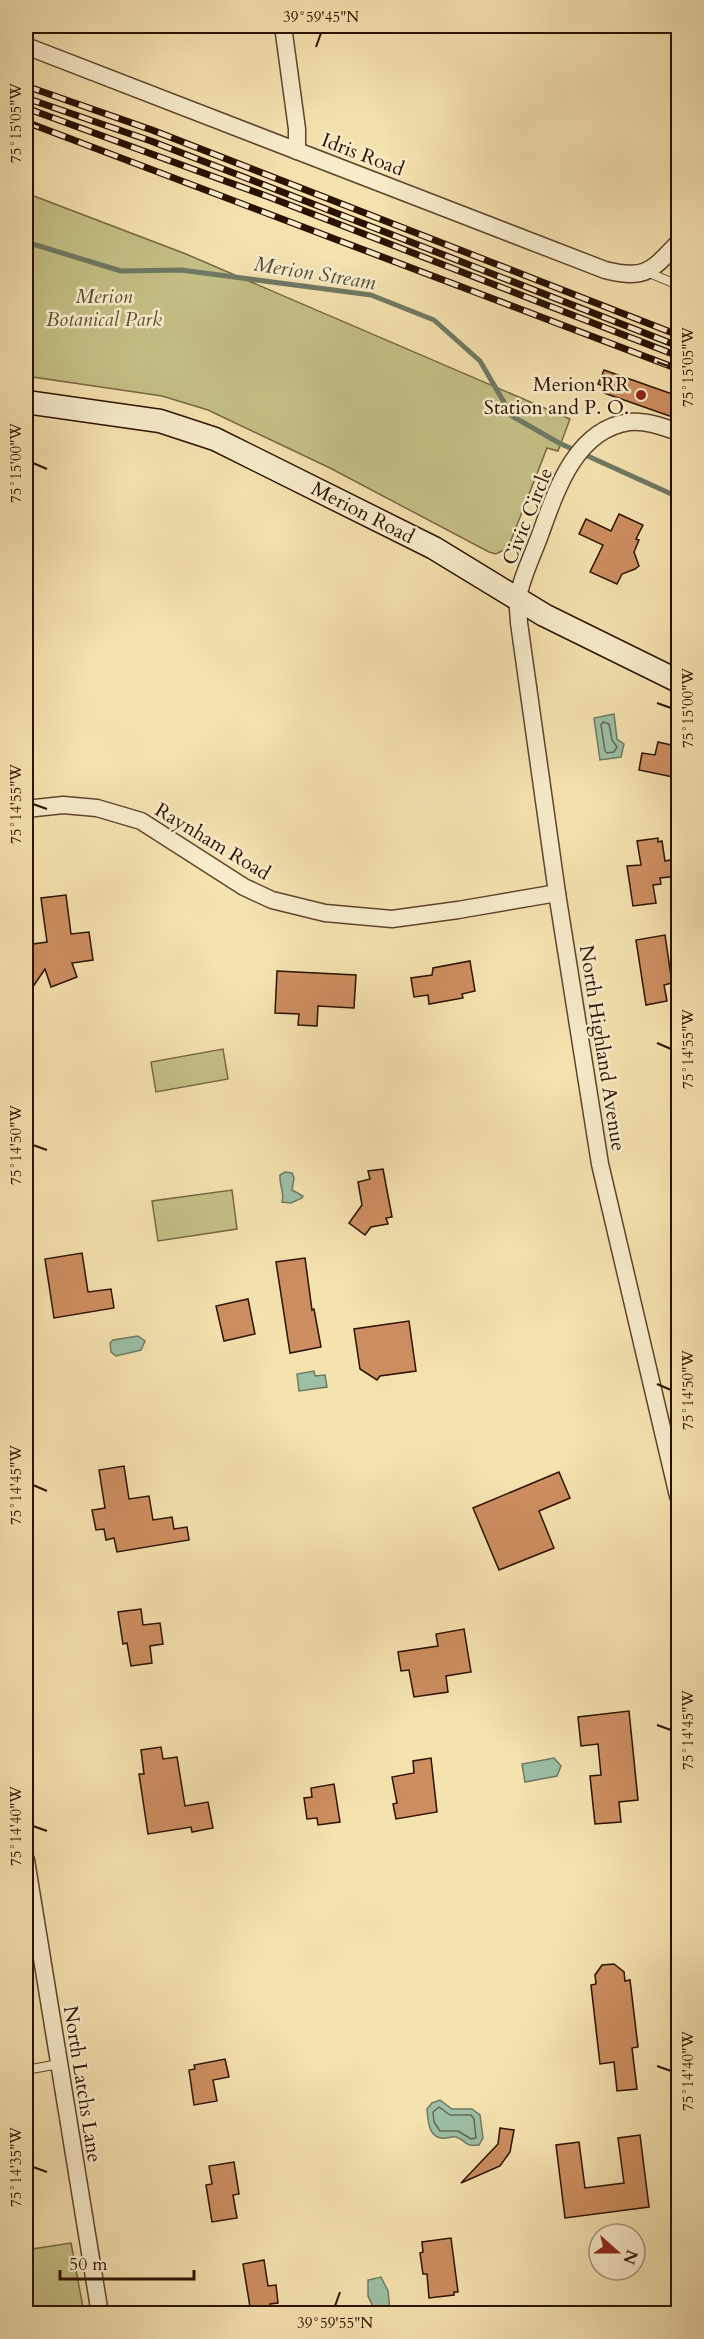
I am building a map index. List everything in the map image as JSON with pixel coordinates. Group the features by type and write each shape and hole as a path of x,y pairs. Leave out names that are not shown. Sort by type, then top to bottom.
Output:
{"street":[{"path":"283,26 297,129 297,151"},
{"name":"Idris Road","path":"26,46 605,270 621,273 647,272"},
{"path":"647,272 655,267 678,243"},
{"name":"Merion Road","path":"26,402 160,421 215,439 434,548 544,615 678,681"},
{"name":"Civic Circle","path":"518,599 555,494 575,460 593,437 612,427 630,422 647,423 678,432"},
{"name":"North Highland Avenue","path":"518,599 519,623 557,893 600,1164 678,1496"},
{"name":"Raynham Road","path":"26,809 63,806 97,808 141,821 244,887 272,900 325,913 392,919 557,893"},
{"name":"North Latchs Lane","path":"26,1860 100,2313"}],"lane":[{"path":"647,272 678,285"},
{"path":"26,2070 59,2064"}],"green space":[{"name":"Merion Botanical Park","path":"26,193 186,254 570,419 558,451 547,448 508,548 496,554 489,552 330,468 208,410 162,396 26,376"},
{"path":"223,1049 228,1079 156,1092 151,1062"},
{"path":"232,1190 237,1229 158,1241 152,1201"},
{"path":"71,2243 84,2313 26,2313 26,2250"}],"water":[{"path":"614,714 617,739 624,744 621,757 600,760 594,718"},
{"path":"285,1172 292,1173 294,1178 292,1190 303,1196 291,1203 282,1202 280,1175"},
{"path":"138,1336 145,1341 141,1350 116,1356 111,1352 110,1343 113,1340"},
{"path":"314,1371 315,1376 325,1375 327,1387 299,1391 297,1374"},
{"path":"554,1758 561,1766 557,1776 525,1782 522,1764"},
{"path":"440,2100 452,2109 472,2109 480,2115 483,2138 479,2145 468,2144 456,2137 441,2138 433,2134 427,2109 432,2103"},
{"path":"381,2277 388,2291 390,2311 376,2313 368,2296 368,2280"}],"building":[{"name":"Merion RR Station and P. O.","path":"604,370 678,396 678,419 604,393 606,387 598,384"},
{"path":"619,514 643,525 636,539 639,540 634,552 639,566 622,574 617,584 590,572 603,545 579,534 586,519 611,531"},
{"path":"658,742 676,746 673,758 678,759 678,778 639,770 642,753 655,755"},
{"path":"658,838 658,842 662,841 665,861 675,859 678,876 660,878 661,884 653,885 656,903 633,906 627,866 641,865 637,841"},
{"path":"66,895 71,934 89,932 93,960 72,963 77,977 51,987 45,969 26,997 26,945 47,942 41,898"},
{"path":"665,935 672,983 664,985 667,1001 646,1005 636,940"},
{"path":"470,961 475,991 462,994 463,998 429,1004 428,995 414,997 411,978 432,975 433,968"},
{"path":"277,971 356,975 354,1008 318,1006 317,1026 298,1025 299,1014 275,1013"},
{"path":"383,1169 392,1217 386,1218 388,1224 371,1227 365,1235 349,1223 362,1205 358,1182 370,1179 368,1171"},
{"path":"82,1253 88,1292 111,1289 114,1308 54,1318 45,1259"},
{"path":"305,1258 312,1310 314,1309 321,1347 290,1353 276,1262"},
{"path":"248,1299 255,1334 224,1341 216,1306"},
{"path":"409,1321 416,1371 380,1376 377,1380 360,1369 354,1329"},
{"path":"124,1466 129,1499 149,1496 153,1520 172,1517 174,1529 187,1527 189,1540 117,1552 114,1538 106,1540 104,1529 96,1530 92,1510 105,1508 99,1470"},
{"path":"559,1472 570,1498 539,1511 554,1548 499,1570 473,1508"},
{"path":"141,1609 143,1625 160,1623 163,1644 150,1646 152,1663 131,1666 127,1643 123,1644 118,1612"},
{"path":"464,1629 471,1672 446,1676 448,1692 414,1697 409,1670 401,1671 398,1652 438,1646 436,1634"},
{"path":"629,1711 638,1800 619,1802 621,1822 595,1824 590,1776 601,1775 598,1744 581,1746 578,1717"},
{"path":"161,1747 163,1759 177,1757 185,1806 208,1802 213,1828 192,1832 191,1827 148,1834 139,1774 144,1774 141,1750"},
{"path":"431,1758 437,1812 396,1819 393,1804 397,1803 392,1777 414,1773 413,1761"},
{"path":"334,1784 340,1822 318,1825 317,1818 307,1819 304,1798 312,1797 311,1788"},
{"path":"614,1964 624,1972 625,1981 630,1980 638,2047 632,2048 637,2089 617,2091 614,2062 600,2064 591,1985 596,1984 595,1975 602,1965"},
{"path":"225,2059 229,2077 213,2080 217,2101 194,2105 189,2070 195,2069 194,2065"},
{"path":"500,2128 514,2130 510,2152 500,2166 461,2183 498,2144"},
{"path":"640,2135 649,2207 565,2218 556,2145 579,2142 585,2188 624,2183 618,2138"},
{"path":"234,2162 239,2194 233,2195 237,2218 212,2222 206,2185 212,2184 209,2166"},
{"path":"451,2238 458,2292 454,2292 454,2295 429,2298 427,2274 423,2274 420,2253 423,2252 422,2242"},
{"path":"264,2260 268,2286 276,2285 278,2303 270,2304 272,2313 251,2313 243,2264"}],"waterway":[{"name":"Merion Stream","path":"26,242 121,271 181,270 371,295 434,320 480,361 512,416 559,443 678,497"}],"railway":[{"path":"26,86 152,130 678,335"},
{"path":"26,98 151,141 678,346"},
{"path":"26,108 269,197 678,356"},
{"path":"26,122 678,369"}],"place":[{"name":"Merion RR Station and P. O.","path":"641,395"}]}
